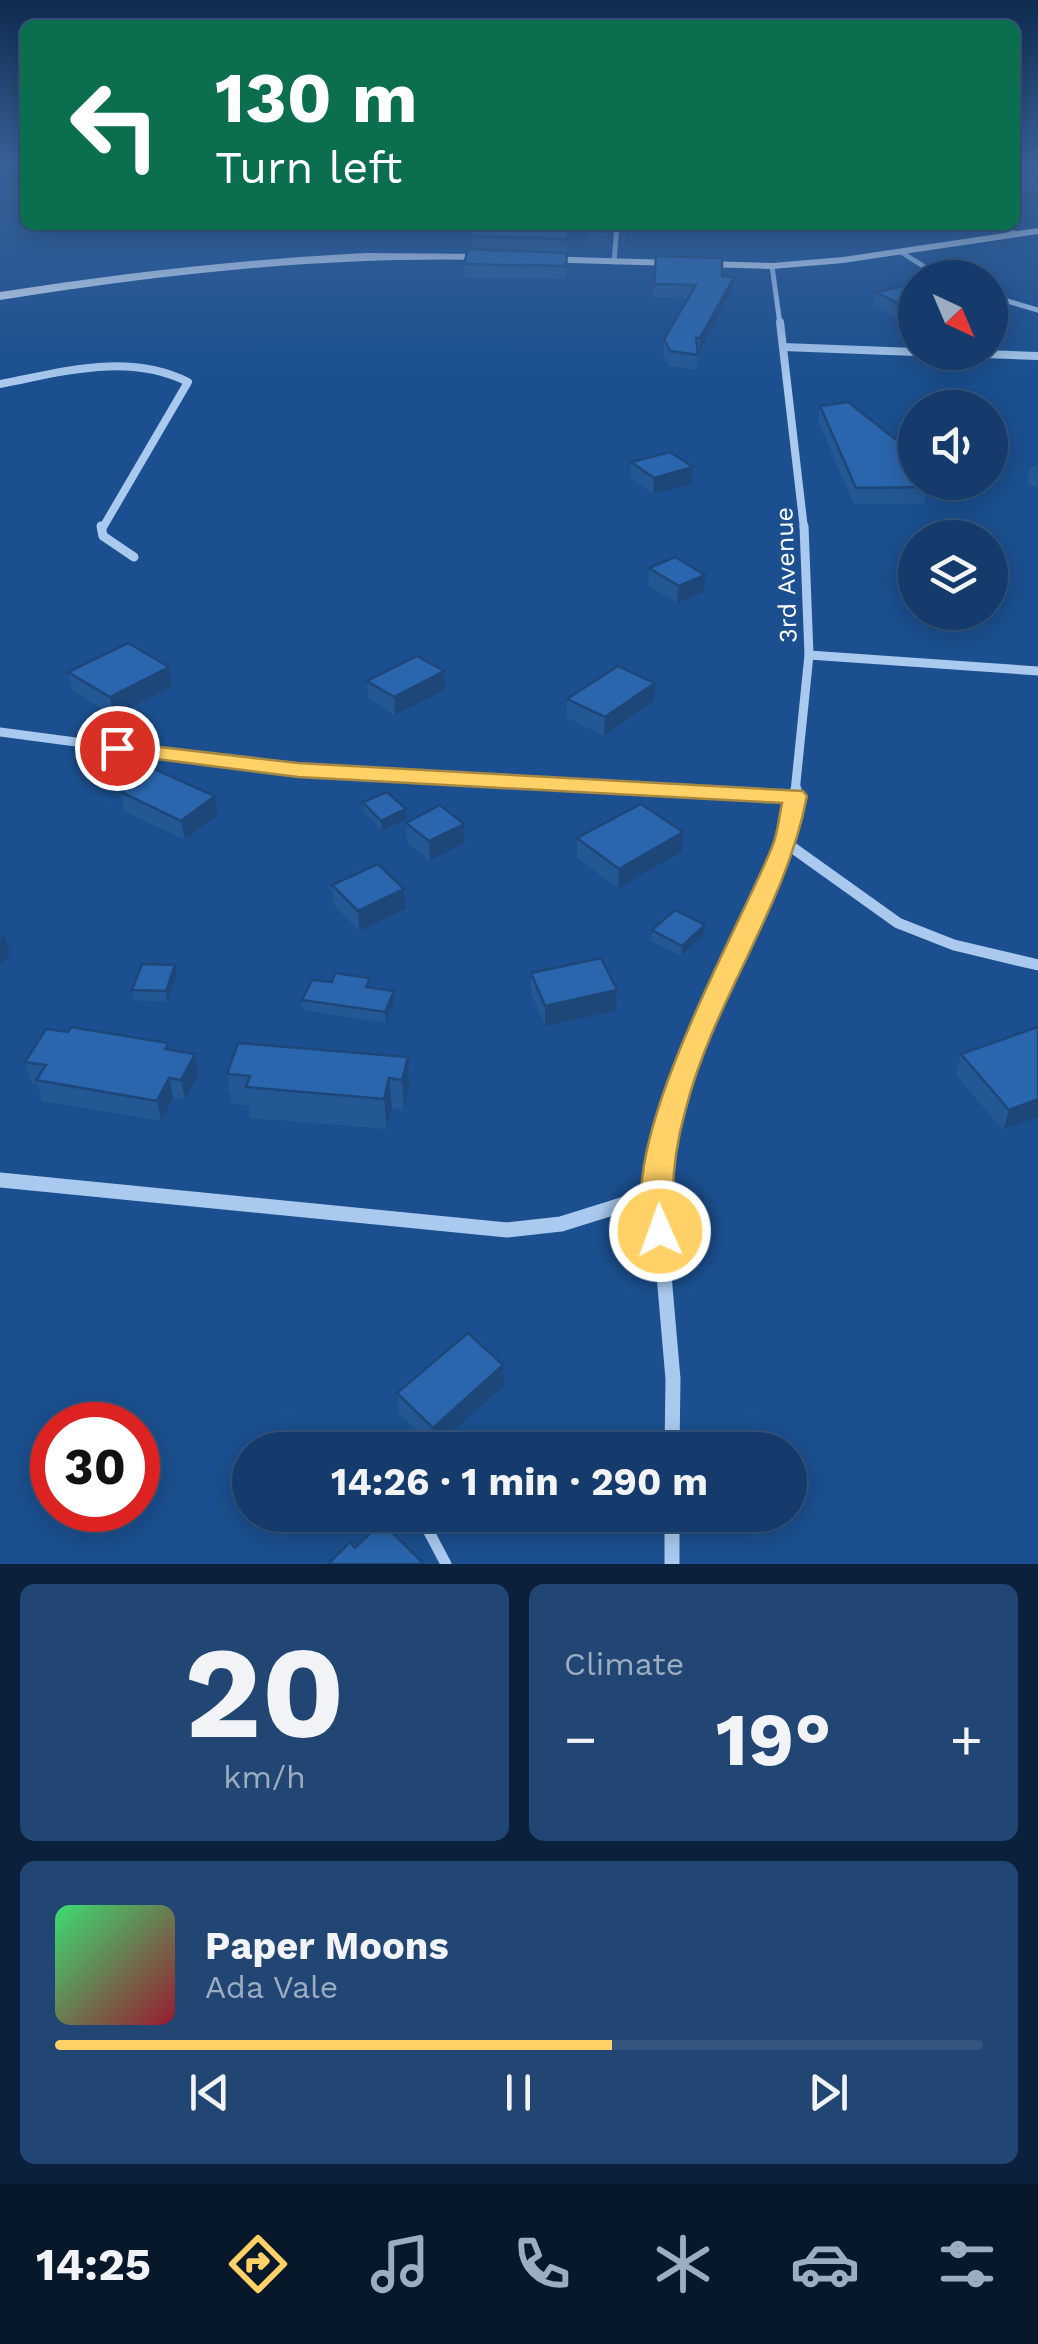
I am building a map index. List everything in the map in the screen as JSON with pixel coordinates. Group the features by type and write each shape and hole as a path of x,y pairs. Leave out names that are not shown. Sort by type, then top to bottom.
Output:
{"street":[{"path":"614,262 615,237"},
{"path":"516,258 772,266 997,237"},
{"path":"902,252 914,260"},
{"path":"0,296 165,269 241,262 396,255 498,258"},
{"name":"3rd Avenue","path":"772,266 803,495 809,656 1038,670"},
{"path":"1008,301 1038,310"},
{"path":"784,347 898,351"},
{"path":"1008,355 1038,356"},
{"path":"0,384 114,365 174,375 188,382 101,524 103,536 134,558"},
{"path":"672,1432 673,1379 657,1194 670,1112 686,1064 786,843 795,796 809,656"},
{"path":"0,732 272,768 795,796"},
{"path":"786,843 898,923 954,945 1038,965"},
{"path":"0,1180 507,1230 561,1224 657,1194"},
{"path":"672,1532 672,1564"}],"lane":[{"path":"429,1532 446,1564"}],"building":[{"path":"503,237 568,237 568,239"},
{"path":"468,249 567,253 566,266 464,264"},
{"path":"656,256 722,258 722,276 734,277 700,338 696,338 698,355 670,351 664,339 696,285 654,284"},
{"path":"898,287 898,303 876,292"},
{"path":"848,402 898,441 898,487 856,488 820,406"},
{"path":"670,452 693,467 654,478 631,462"},
{"path":"675,557 705,575 679,586 649,568"},
{"path":"128,643 169,667 110,697 68,672"},
{"path":"417,656 444,671 394,697 367,681"},
{"path":"618,666 655,683 605,717 567,699"},
{"path":"154,769 215,796 181,821 121,792"},
{"path":"387,792 406,809 381,821 363,802"},
{"path":"641,804 683,832 619,869 577,838"},
{"path":"440,805 464,824 429,841 406,823"},
{"path":"378,864 404,889 358,911 332,885"},
{"path":"675,910 705,925 682,946 652,930"},
{"path":"601,958 617,990 545,1006 531,973"},
{"path":"142,964 175,965 166,991 132,990"},
{"path":"335,973 370,978 366,987 394,991 385,1012 302,1000 312,980 332,982"},
{"path":"71,1027 168,1043 165,1049 195,1054 181,1080 169,1078 157,1101 36,1080 46,1065 25,1062 46,1029 68,1032"},
{"path":"1038,1027 1038,1099 1009,1110 961,1054"},
{"path":"238,1043 408,1057 402,1080 389,1078 384,1099 246,1087 250,1076 227,1074"},
{"path":"468,1333 503,1365 433,1428 397,1393"},
{"path":"372,1532 392,1532 424,1564 328,1564 350,1542 355,1548"}],"route":[{"path":"117,748 298,770 795,796 786,843 686,1064 670,1112 657,1194 660,1231"}]}
